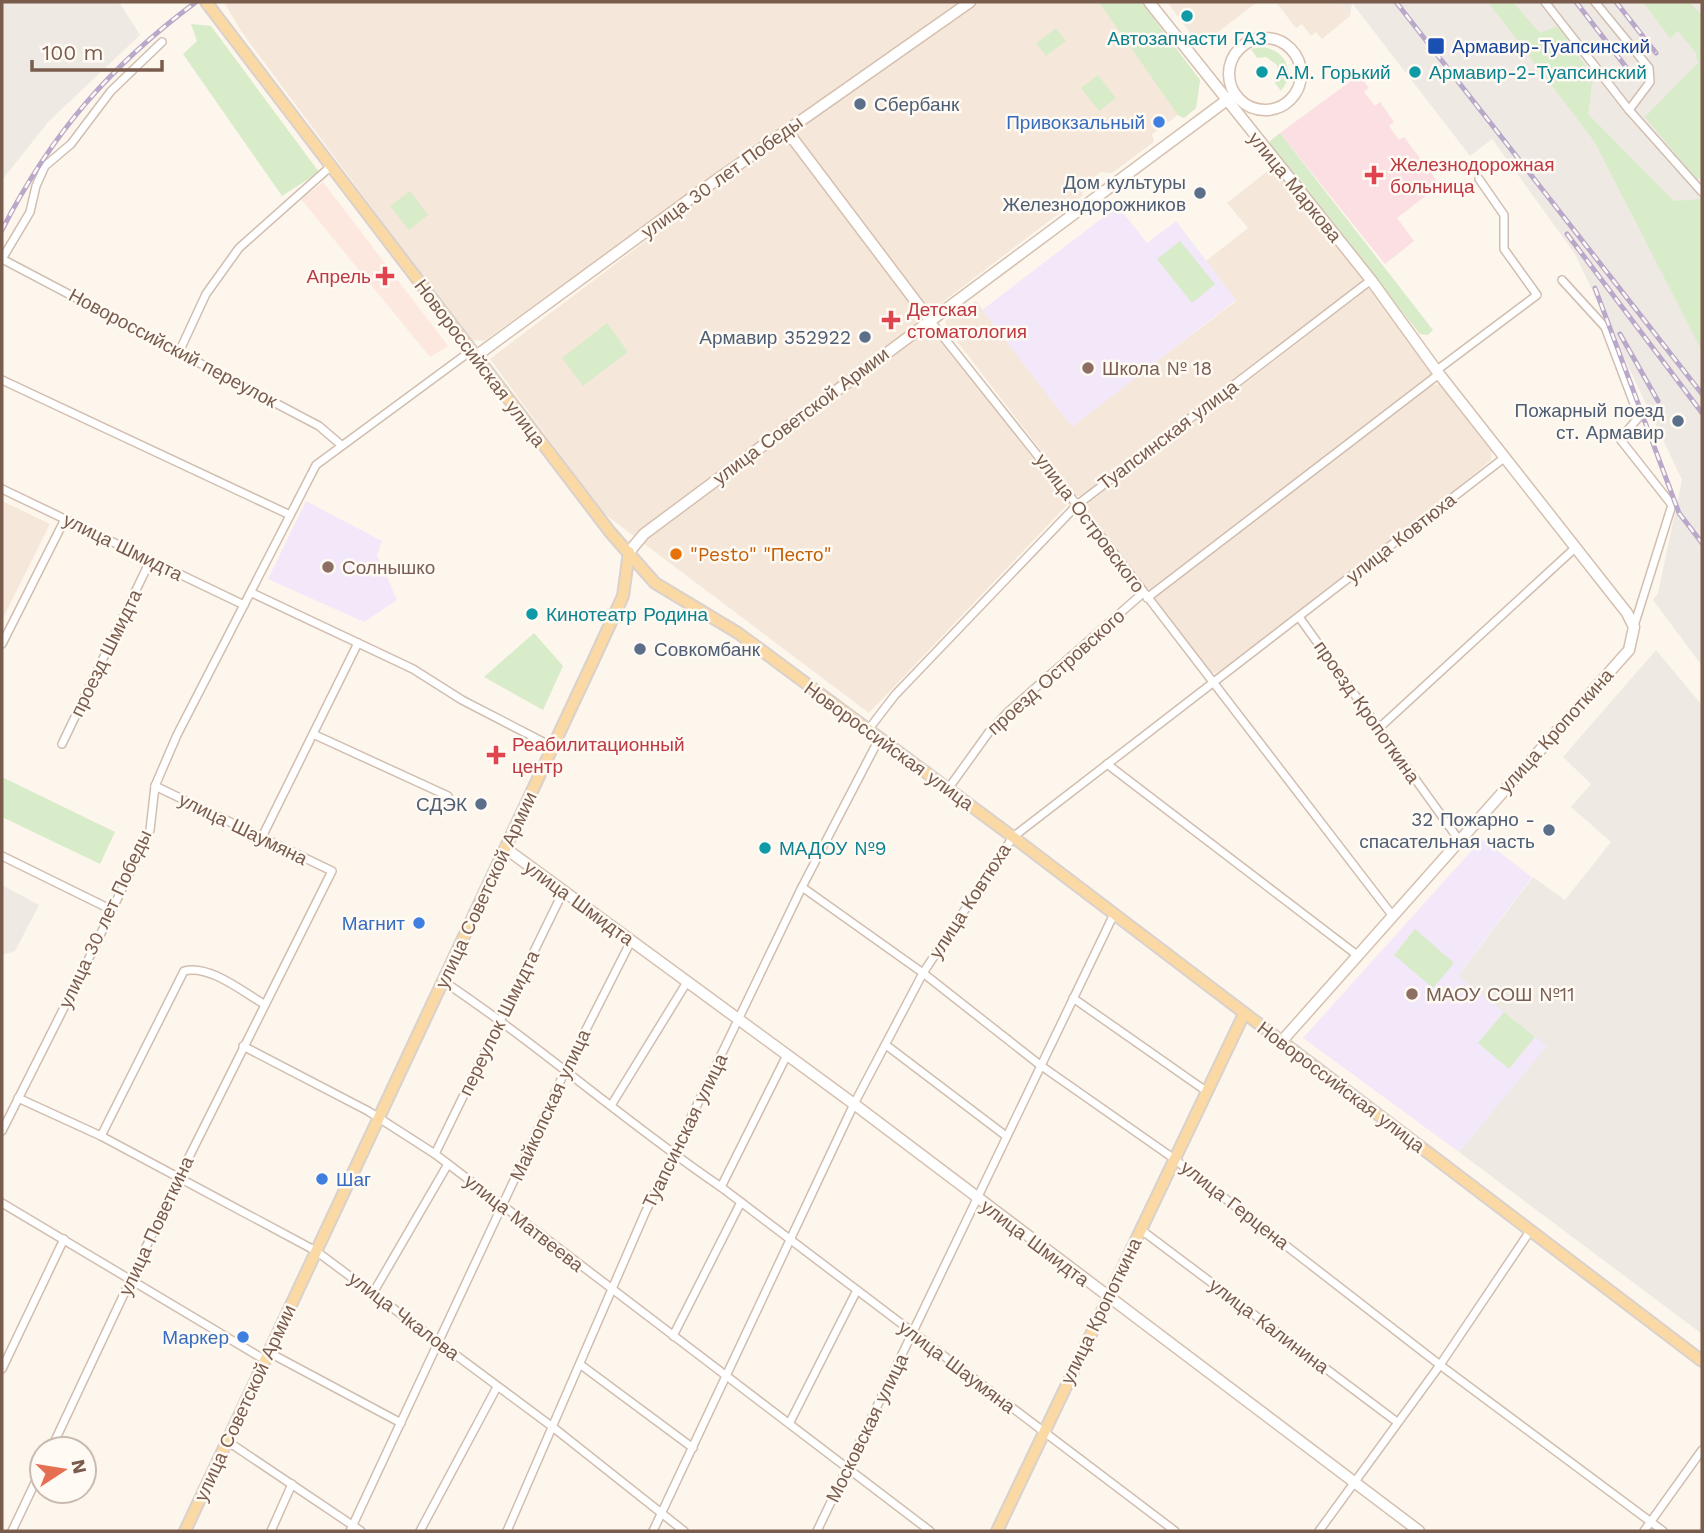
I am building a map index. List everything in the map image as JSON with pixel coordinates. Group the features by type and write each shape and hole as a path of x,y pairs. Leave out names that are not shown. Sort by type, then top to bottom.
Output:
{"main road":[{"name":"Новороссийская улица","path":"206,2 610,532 655,583 738,633 1013,837 1702,1361"},
{"name":"улица 30 лет Победы","path":"474,354 970,2"},
{"name":"улица Маркова","path":"1149,2 1225,101 1371,280 1504,458 1627,613 1634,627"},
{"path":"1265,37 1286,44 1294,52 1301,74 1294,95 1286,103 1258,109 1241,101 1235,94 1228,73 1236,52 1243,44 1265,37"},
{"name":"улица Советской Армии","path":"185,1531 623,596 629,552 644,534 929,319 1235,94"},
{"name":"улица Островского","path":"787,131 929,319"},
{"name":"улица Кропоткина","path":"1281,1042 1629,650 1634,627"},
{"name":"улица Шмидта","path":"505,848 854,1104 1419,1531"},
{"name":"улица Кропоткина","path":"997,1531 1244,1014"}],"street":[{"path":"1545,2 1629,110 1702,192"},
{"path":"1595,2 1648,68 1650,82 1629,110"},
{"path":"2,259 30,212 36,186 45,166 71,144 111,91 162,42"},
{"path":"180,350 206,294 239,248 330,167"},
{"path":"1145,595 1537,295 1504,250 1504,215 1479,179"},
{"name":"Новороссийский переулок","path":"2,259 180,350 319,426 340,444"},
{"name":"Туапсинская улица","path":"868,730 895,695 1077,505 1371,280"},
{"path":"1562,280 1605,327 1639,417 1620,439 1672,505 1634,627"},
{"name":"улица Островского","path":"929,319 1077,505 1392,915"},
{"name":"улица 30 лет Победы","path":"2,1131 150,830 155,786 177,734 316,465 340,444 370,427 474,354"},
{"path":"2,380 290,515"},
{"name":"улица Ковтюха","path":"653,1531 854,1104 923,973 1013,837 1504,458"},
{"name":"улица Шмидта","path":"2,489 244,605"},
{"path":"2,644 65,519"},
{"path":"1378,729 1575,548"},
{"name":"проезд Шмидта","path":"62,744 149,561"},
{"path":"252,593 413,669 463,700 553,747"},
{"name":"проезд Островского","path":"948,789 989,732 1009,711 1145,595"},
{"name":"проезд Кропоткина","path":"1299,617 1459,840"},
{"path":"261,839 358,643"},
{"path":"313,734 448,796"},
{"name":"Туапсинская улица","path":"507,1531 673,1154 802,887 879,739"},
{"path":"1107,764 1357,956"},
{"name":"улица Шаумяна","path":"155,786 332,871"},
{"path":"2,856 112,910"},
{"name":"улица Поветкина","path":"58,1435 179,1177 332,871"},
{"name":"улица Герцена","path":"802,887 923,973 1040,1065 1174,1158 1440,1365 1663,1531"},
{"name":"переулок Шмидта","path":"435,1154 563,892"},
{"name":"Московская улица","path":"817,1531 1114,914"},
{"name":"Майкопская улица","path":"352,1528 566,1069 631,941"},
{"path":"101,1136 184,971 194,968 205,972 264,1004"},
{"name":"улица Шаумяна","path":"443,981 502,1020 673,1154 741,1202 1175,1531"},
{"path":"612,1104 687,982"},
{"path":"1073,998 1206,1091"},
{"path":"886,1045 1006,1136"},
{"name":"улица Матвеева","path":"243,1046 379,1117 435,1154 612,1292 790,1422 930,1531"},
{"path":"721,1187 787,1055"},
{"name":"улица Чкалова","path":"18,1098 101,1136 316,1251 554,1428 684,1531"},
{"path":"373,1293 448,1164"},
{"path":"673,1336 741,1202"},
{"path":"2,1203 267,1356 401,1423"},
{"name":"улица Калинина","path":"1140,1229 1397,1422"},
{"path":"1319,1531 1440,1365 1530,1231"},
{"path":"2,1369 64,1239"},
{"path":"790,1422 857,1290"},
{"path":"581,1365 693,1448"},
{"path":"420,1531 497,1387"},
{"path":"227,1441 352,1528 361,1531"},
{"path":"1644,1531 1702,1450"},
{"path":"271,1531 292,1484"},
{"path":"12,1531 28,1497"}],"shaded area":[{"path":"2,2 119,2 140,35 49,121 2,180"},
{"path":"224,2 962,2 484,341 470,340 241,31"},
{"path":"975,2 1141,2 1200,80 1196,108 1184,118 1178,115 1152,134 1154,142 1112,173 1101,172 1084,185 1082,196 923,317 1070,502 869,713 602,512 490,359 697,202"},
{"path":"1167,2 1257,2 1200,46"},
{"path":"1276,2 1339,2 1350,16 1322,39 1316,32 1311,36 1302,24 1296,28"},
{"path":"1339,2 1702,2 1702,666 1653,600 1658,593 1682,480 1575,254 1492,139 1470,156 1352,3 1350,16"},
{"name":"Железнодорожная больница","path":"1359,75 1369,88 1364,92 1375,106 1380,102 1394,122 1389,126 1399,140 1404,137 1440,185 1397,218 1414,241 1385,264 1280,133"},
{"path":"1269,170 1278,172 1364,280 1082,496 1076,496 946,327 946,320 976,301 1072,426 1236,301 1206,261 1248,228 1227,203"},
{"path":"323,182 448,346 430,357 301,199"},
{"name":"Школа № 18","path":"1118,206 1147,243 1176,221 1236,300 1072,427 982,310"},
{"path":"1369,288 1434,374 1153,589 1146,589 1084,506"},
{"path":"1440,384 1492,449 1491,460 1401,535 1218,674 1210,672 1155,599 1156,595 1428,386"},
{"path":"2,501 50,524 2,620"},
{"name":"Солнышко","path":"306,501 382,541 377,555 397,600 364,622 268,579"},
{"path":"1656,650 1702,705 1702,1334 1459,1152 1546,1046 1458,976 1533,877 1565,900 1611,842 1571,807 1591,784 1563,757"},
{"name":"МАОУ СОШ №11","path":"1482,839 1532,877 1458,976 1547,1046 1459,1152 1303,1038"},
{"path":"2,885 39,905 15,951 2,955"}],"green space":[{"path":"1099,2 1141,2 1200,80 1196,108 1184,118 1178,115"},
{"path":"1488,2 1513,2 1540,33 1558,26 1593,77 1588,114 1674,201 1702,199 1702,351 1594,141"},
{"path":"1643,2 1689,2 1702,15 1702,174 1697,180 1645,117 1699,62 1695,57 1697,54 1678,31 1670,38"},
{"path":"191,24 211,26 319,172 282,196 183,54 197,41"},
{"path":"1056,28 1066,41 1046,56 1036,43"},
{"path":"1263,47 1278,53 1286,63 1288,77 1281,91 1275,83 1279,74 1277,65 1266,57 1257,58 1251,49"},
{"path":"1098,75 1116,98 1099,111 1081,88"},
{"path":"1280,133 1433,330 1428,335 1420,334 1270,147 1270,141"},
{"path":"410,191 428,215 409,230 390,206"},
{"path":"1180,241 1215,284 1192,303 1157,259"},
{"path":"607,323 628,352 583,386 562,358"},
{"path":"534,633 563,666 543,710 484,677"},
{"path":"2,777 115,832 100,864 2,817"},
{"path":"1415,929 1454,963 1433,988 1394,955"},
{"path":"1504,1012 1535,1037 1509,1069 1478,1043"}],"railway":[{"path":"2,230 41,163 85,104 136,51 196,2"},
{"path":"1396,2 1702,394"},
{"path":"1576,2 1626,67"},
{"path":"1616,2 1656,53"},
{"path":"1567,234 1702,413"},
{"path":"1595,288 1679,513 1702,543"},
{"path":"1620,334 1658,401"}],"place":[{"name":"Автозапчасти ГАЗ","path":"1187,16"},
{"name":"Армавир-Туапсинский","path":"1436,46"},
{"name":"А.М. Горький","path":"1262,72"},
{"name":"Армавир-2-Туапсинский","path":"1415,72"},
{"name":"Сбербанк","path":"860,104"},
{"name":"Привокзальный","path":"1159,122"},
{"name":"Железнодорожная больница","path":"1374,175"},
{"name":"Дом культуры Железнодорожников","path":"1200,193"},
{"name":"Апрель","path":"385,276"},
{"name":"Детская стоматология","path":"891,320"},
{"name":"Армавир 352922","path":"865,337"},
{"name":"Школа № 18","path":"1088,368"},
{"name":"Пожарный поезд ст. Армавир","path":"1678,421"},
{"name":"\"Pesto\" \"Песто\"","path":"676,554"},
{"name":"Солнышко","path":"328,567"},
{"name":"Кинотеатр Родина","path":"532,614"},
{"name":"Совкомбанк","path":"640,649"},
{"name":"Реабилитационный центр","path":"496,755"},
{"name":"СДЭК","path":"481,804"},
{"name":"32 Пожарно - спасательная часть","path":"1549,830"},
{"name":"МАДОУ №9","path":"765,848"},
{"name":"Магнит","path":"419,923"},
{"name":"МАОУ СОШ №11","path":"1412,994"},
{"name":"Шаг","path":"322,1179"},
{"name":"Маркер","path":"243,1337"}]}
